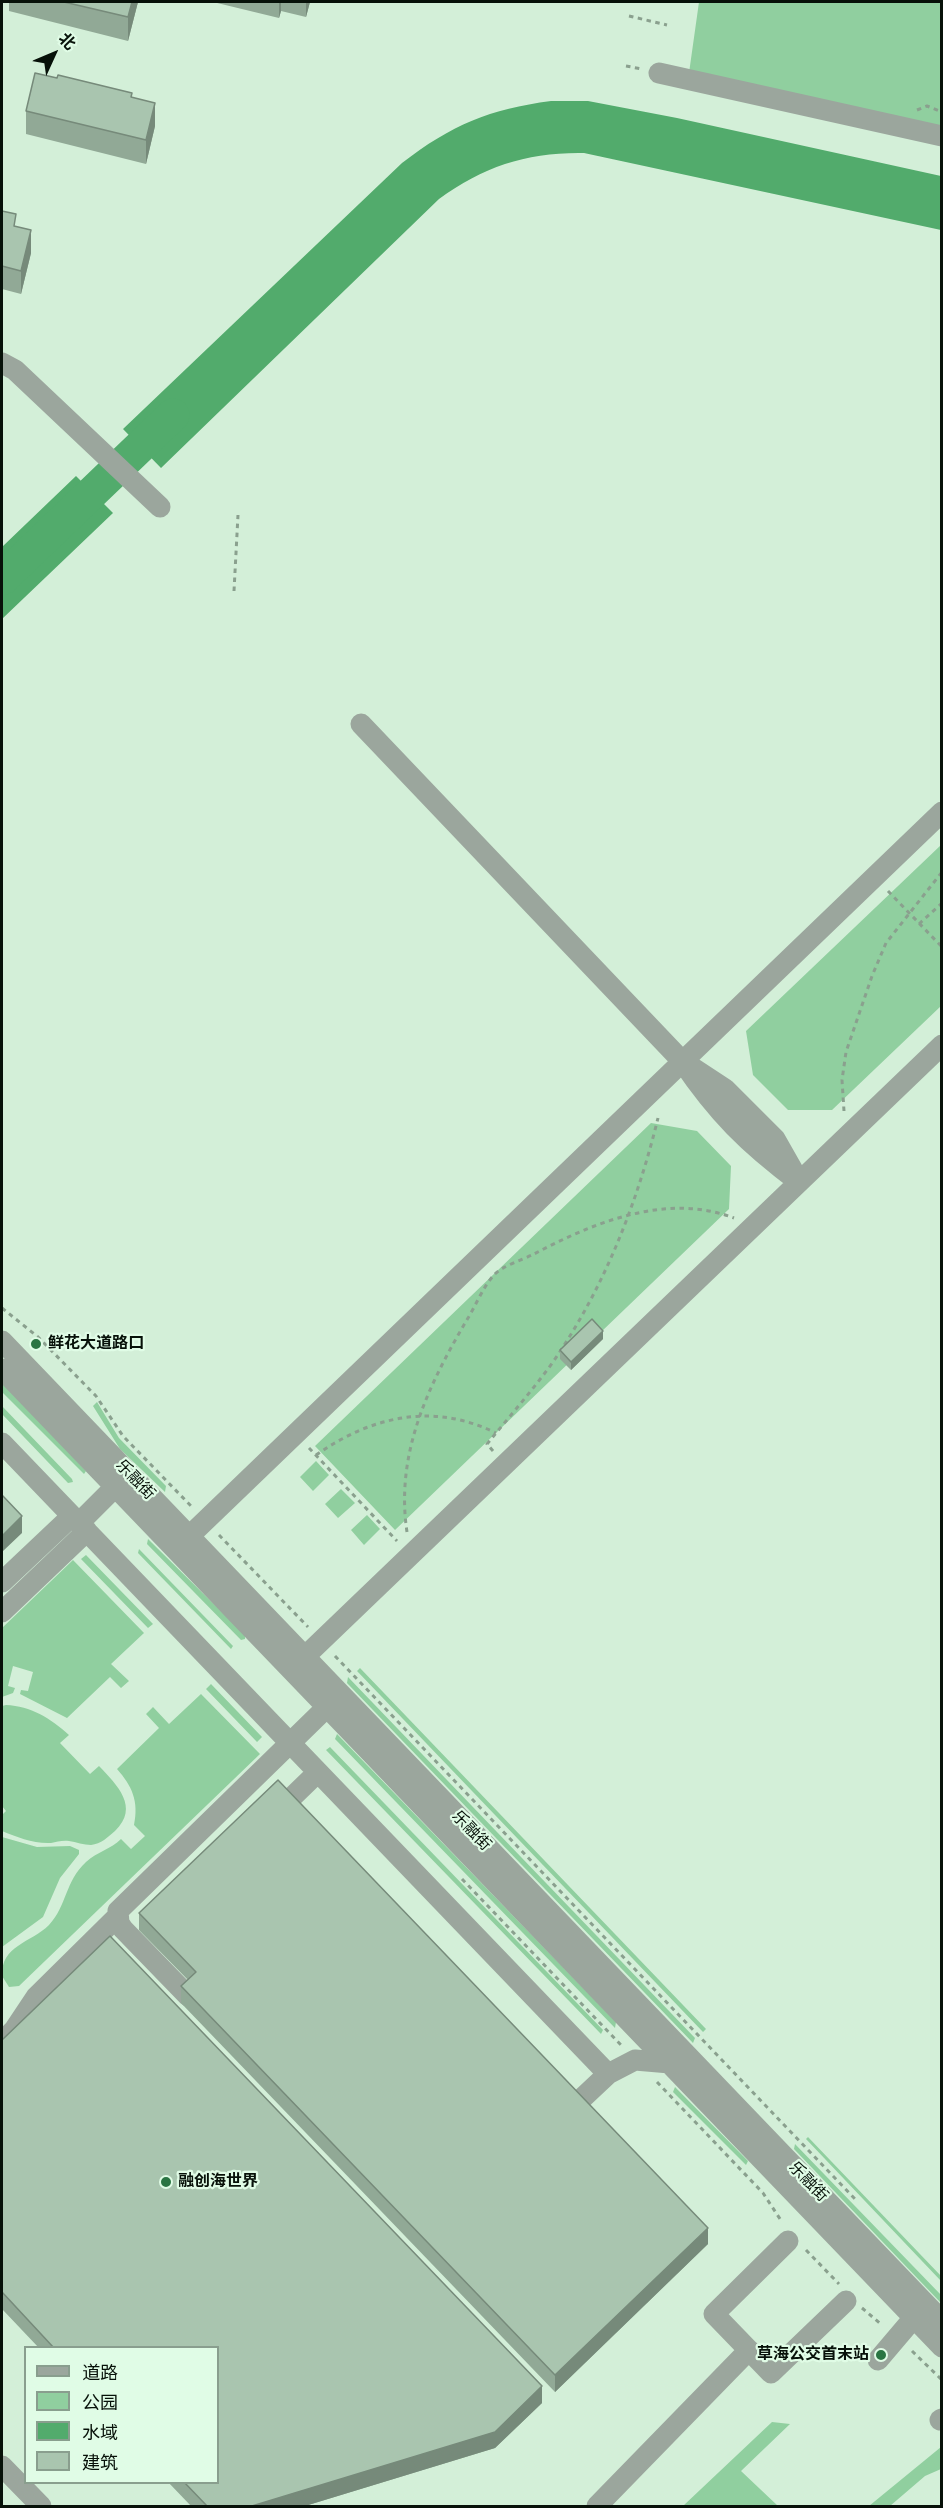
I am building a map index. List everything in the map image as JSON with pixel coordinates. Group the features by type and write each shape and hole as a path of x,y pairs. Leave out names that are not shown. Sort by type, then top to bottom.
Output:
{"street":[{"path":"658,73 942,136"},
{"path":"2,363 15,370 160,507"},
{"path":"361,724 682,1061 725,1089 775,1139 799,1182"},
{"path":"182,1543 942,812"},
{"path":"298,1663 942,1045"},
{"name":"乐融街","path":"2,1341 182,1543 919,2310 942,2347"},
{"name":"乐融街","path":"2,1369 116,1487 182,1543"},
{"path":"2,1443 608,2074"},
{"path":"2,1612 79,1523 116,1487"},
{"path":"2,1582 79,1523"},
{"name":"乐融街","path":"298,1663 327,1707 670,2063 919,2310 942,2321"},
{"path":"2,2042 14,2030 36,1997 117,1917 121,1906 327,1707"},
{"path":"285,1804 318,1772"},
{"path":"117,1917 123,1929 188,1996"},
{"path":"574,2105 608,2074 635,2060 670,2063"},
{"path":"792,2238 714,2314 771,2373 848,2297"},
{"path":"878,2360 895,2336 919,2310"},
{"path":"597,2506 749,2350"},
{"path":"2,2466 41,2506"}],"path":[{"path":"629,16 667,25"},
{"path":"234,591 238,515"},
{"path":"846,1136 842,1080 846,1052 872,976 886,943 942,872"},
{"path":"874,877 942,947"},
{"path":"919,924 942,903"},
{"path":"506,1463 487,1444 554,1360 608,1265 630,1214 658,1118"},
{"path":"410,1555 403,1505 409,1448 418,1415 454,1342 494,1274 571,1234 630,1214 668,1209 699,1211 728,1216 753,1226"},
{"path":"2,1308 38,1337 96,1396 123,1436 859,2203"},
{"path":"316,1455 360,1430 388,1420 418,1415 480,1425 496,1433"},
{"path":"296,1433 410,1555"},
{"path":"461,1878 763,2193 792,2238 848,2297 895,2336 942,2380"}],"green space":[{"path":"699,2 941,2 941,129 689,73"},
{"path":"941,845 941,1006 832,1110 788,1110 753,1075 746,1031"},
{"path":"651,1123 697,1131 731,1166 729,1209 395,1530 315,1446"},
{"path":"2,1381 86,1471 84,1474 2,1392"},
{"path":"97,1402 119,1438 166,1486 165,1492 120,1449 93,1406"},
{"path":"2,1406 73,1482 68,1483 2,1414"},
{"path":"316,1461 329,1475 313,1491 300,1477"},
{"path":"341,1489 355,1503 338,1518 325,1504"},
{"path":"367,1515 380,1529 364,1545 351,1530"},
{"path":"148,1539 245,1635 245,1639 241,1640 147,1544"},
{"path":"139,1549 233,1646 231,1649 138,1553"},
{"path":"86,1555 153,1624 148,1628 81,1559"},
{"path":"73,1560 144,1633 111,1664 129,1681 121,1688 110,1677 67,1718 20,1694 21,1690 28,1691 33,1672 13,1666 8,1686 15,1688 13,1693 2,1697 2,1628"},
{"path":"360,1668 706,2029 703,2032 357,1671"},
{"path":"348,1677 695,2038 693,2043 347,1683"},
{"path":"211,1684 262,1737 257,1742 206,1689"},
{"path":"201,1694 260,1754 19,1986 9,1987 2,1976 6,1957 18,1946 42,1931 55,1918 79,1869 121,1839 131,1849 145,1836 134,1825 136,1809 133,1794 117,1769 159,1728 146,1714 153,1707 169,1724"},
{"path":"2,1706 32,1710 55,1723 69,1735 60,1743 90,1774 99,1766 113,1781 123,1797 126,1813 122,1822 107,1838 91,1845 66,1841 45,1843 26,1840 2,1831 2,1815 6,1811 2,1806"},
{"path":"337,1734 616,2022 615,2028 335,1739"},
{"path":"330,1747 603,2030 601,2034 326,1750"},
{"path":"2,1837 37,1847 70,1846 79,1850 79,1854 60,1878 43,1917 2,1947"},
{"path":"675,2087 748,2161 746,2165 673,2092"},
{"path":"808,2137 941,2276 941,2281 806,2139"},
{"path":"795,2144 941,2295 941,2303 794,2149"},
{"path":"772,2422 790,2424 741,2471 778,2506 683,2506"},
{"path":"941,2447 941,2469 925,2476 890,2506 869,2506"}],"water":[{"path":"551,101 588,101 677,118 941,176 941,230 584,153 525,158 473,178 439,199 161,468 123,429 402,163 437,138 472,121 509,109"},
{"path":"76,476 113,513 2,619 2,547"}],"building":[{"path":"64,2 132,2 128,17"},
{"path":"35,73 57,78 58,75 132,93 131,97 155,103 146,140 26,111"},
{"path":"2,211 16,214 14,226 31,230 21,271 2,266"},
{"path":"592,1319 603,1331 571,1362 560,1350"},
{"path":"2,1495 22,1516 2,1536"},
{"path":"278,1780 708,2228 555,2375 181,1986 196,1972 139,1913"},
{"name":"融创海世界","path":"110,1936 542,2386 495,2432 252,2506 207,2506 186,2484 219,2484 219,2346 52,2346 2,2292 2,2040"}],"waterway":[{"path":"2,579 173,415"}],"place":[{"name":"鲜花大道路口","path":"36,1344"},
{"name":"融创海世界","path":"166,2182"},
{"name":"草海公交首末站","path":"881,2355"}]}
